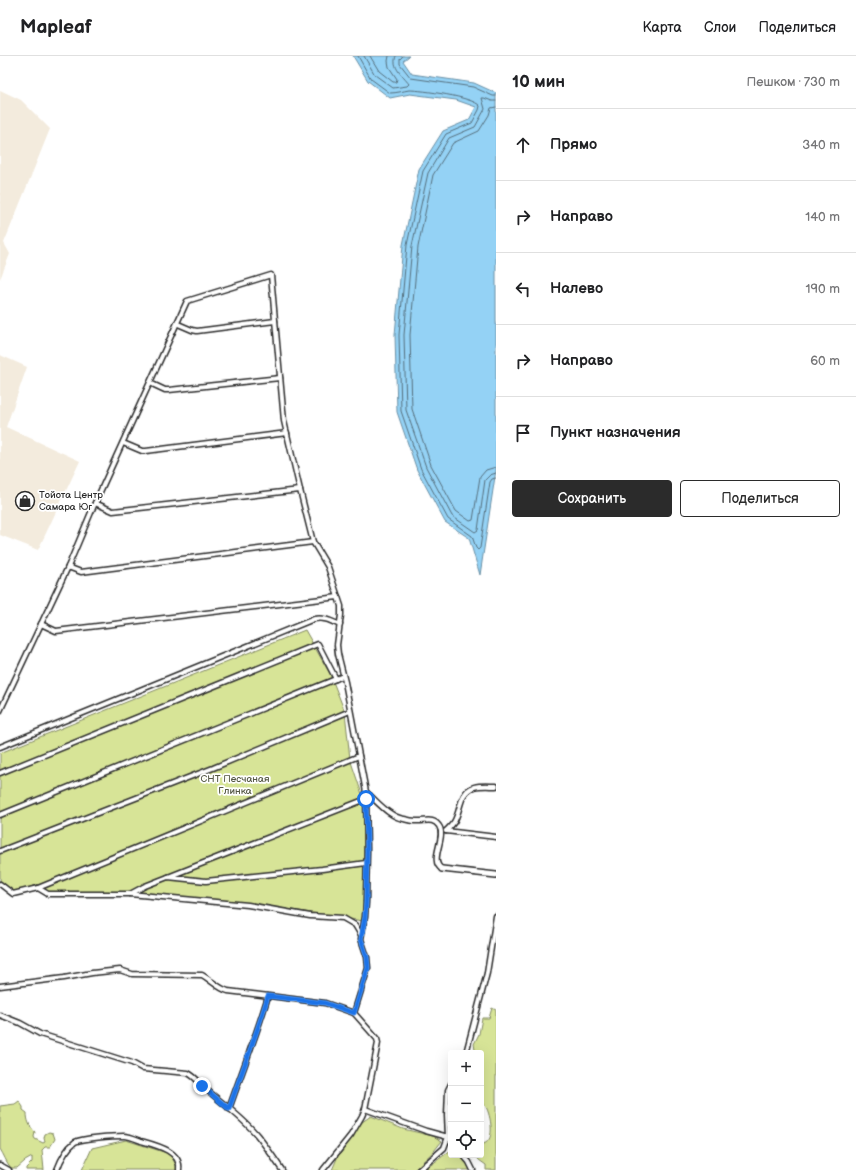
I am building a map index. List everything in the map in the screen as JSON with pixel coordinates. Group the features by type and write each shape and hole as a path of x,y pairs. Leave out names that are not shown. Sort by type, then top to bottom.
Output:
{"street":[{"path":"0,711 68,567 95,503 187,302 271,274 284,421 313,542 328,567 341,606 337,645 338,654 366,792 367,851 365,917 361,935 362,944 367,957 368,968 354,1013"},
{"path":"178,324 197,331 275,321"},
{"path":"150,383 165,390 169,390 280,378"},
{"path":"123,443 142,451 146,451 287,433"},
{"path":"95,503 114,511 300,490"},
{"path":"68,567 81,572 313,542"},
{"path":"41,624 56,632 338,597"},
{"path":"0,747 314,619 320,618 340,624"},
{"path":"0,773 318,644 336,679"},
{"path":"0,815 343,676"},
{"path":"0,851 213,768 350,711"},
{"path":"0,884 13,894 38,888 359,756"},
{"path":"496,786 480,786 468,790 463,796 454,823 443,831 437,858 438,865 442,869 496,876"},
{"path":"366,792 391,814 401,819 417,821 432,820 443,831 496,837"},
{"path":"130,894 145,886 366,799"},
{"path":"168,877 206,881 366,863"},
{"path":"38,888 48,894 130,894 248,905 310,916 343,918 354,925 361,935"},
{"path":"467,1050 486,973 496,916"},
{"path":"491,948 496,948"},
{"path":"0,986 120,970 132,974 202,975 222,989 228,991 325,1003 354,1013 378,1043 365,1109 351,1135 323,1170"},
{"path":"229,1109 260,1025 268,996"},
{"path":"0,1015 20,1023 40,1034 132,1063 143,1069 188,1073 194,1076 202,1086 256,1134 282,1170"},
{"path":"448,1123 448,1090 450,1086"},
{"path":"365,1109 448,1138"},
{"path":"57,1170 68,1148 77,1141 125,1136 169,1151 177,1159 180,1165 179,1170"},
{"path":"419,1170 444,1148 448,1142"},
{"path":"466,1158 473,1170"},
{"path":"0,1165 9,1170"}],"shaded area":[{"path":"0,90 21,100 50,129 4,243 10,254 0,279"},
{"path":"0,355 27,367 6,427 80,461 38,550 0,535"}],"green space":[{"name":"СНТ Песчаная Глинка","path":"305,630 330,674 345,712 350,759 364,800 363,921 248,903 129,892 48,893 37,886 13,892 0,882 0,753"},
{"path":"492,1008 496,1010 496,1170 486,1170 486,1165 477,1158 484,1158 484,1143 489,1140 491,1135 491,1124 489,1113 484,1105 484,1050 475,1050 474,1044 479,1034 482,1018 489,1018"},
{"path":"19,1101 23,1107 23,1110 27,1113 29,1123 35,1132 35,1139 43,1143 45,1142 45,1134 49,1132 53,1133 55,1139 50,1147 45,1147 42,1150 44,1170 26,1170 32,1162 32,1157 17,1168 11,1168 0,1149 0,1106 15,1104"},
{"path":"371,1116 403,1129 433,1136 442,1141 414,1170 332,1170 338,1156 362,1122"},
{"path":"126,1140 170,1154 178,1170 82,1170 92,1148"},
{"path":"448,1152 448,1158 464,1158 467,1161 470,1170 424,1170"}],"water":[{"path":"353,56 409,56 403,61 412,74 474,83 496,93 496,470 480,575 469,538 445,522 417,470 397,412 395,335 403,245 419,169 443,131 469,120 476,107 456,100 410,94 390,98 368,81"}],"place":[{"name":"Тойота Центр Самара Юг","path":"25,501"}],"route":[{"path":"202,1086 229,1109 260,1025 268,996 325,1003 354,1013 368,968 367,957 361,939 366,902 366,799"}]}
